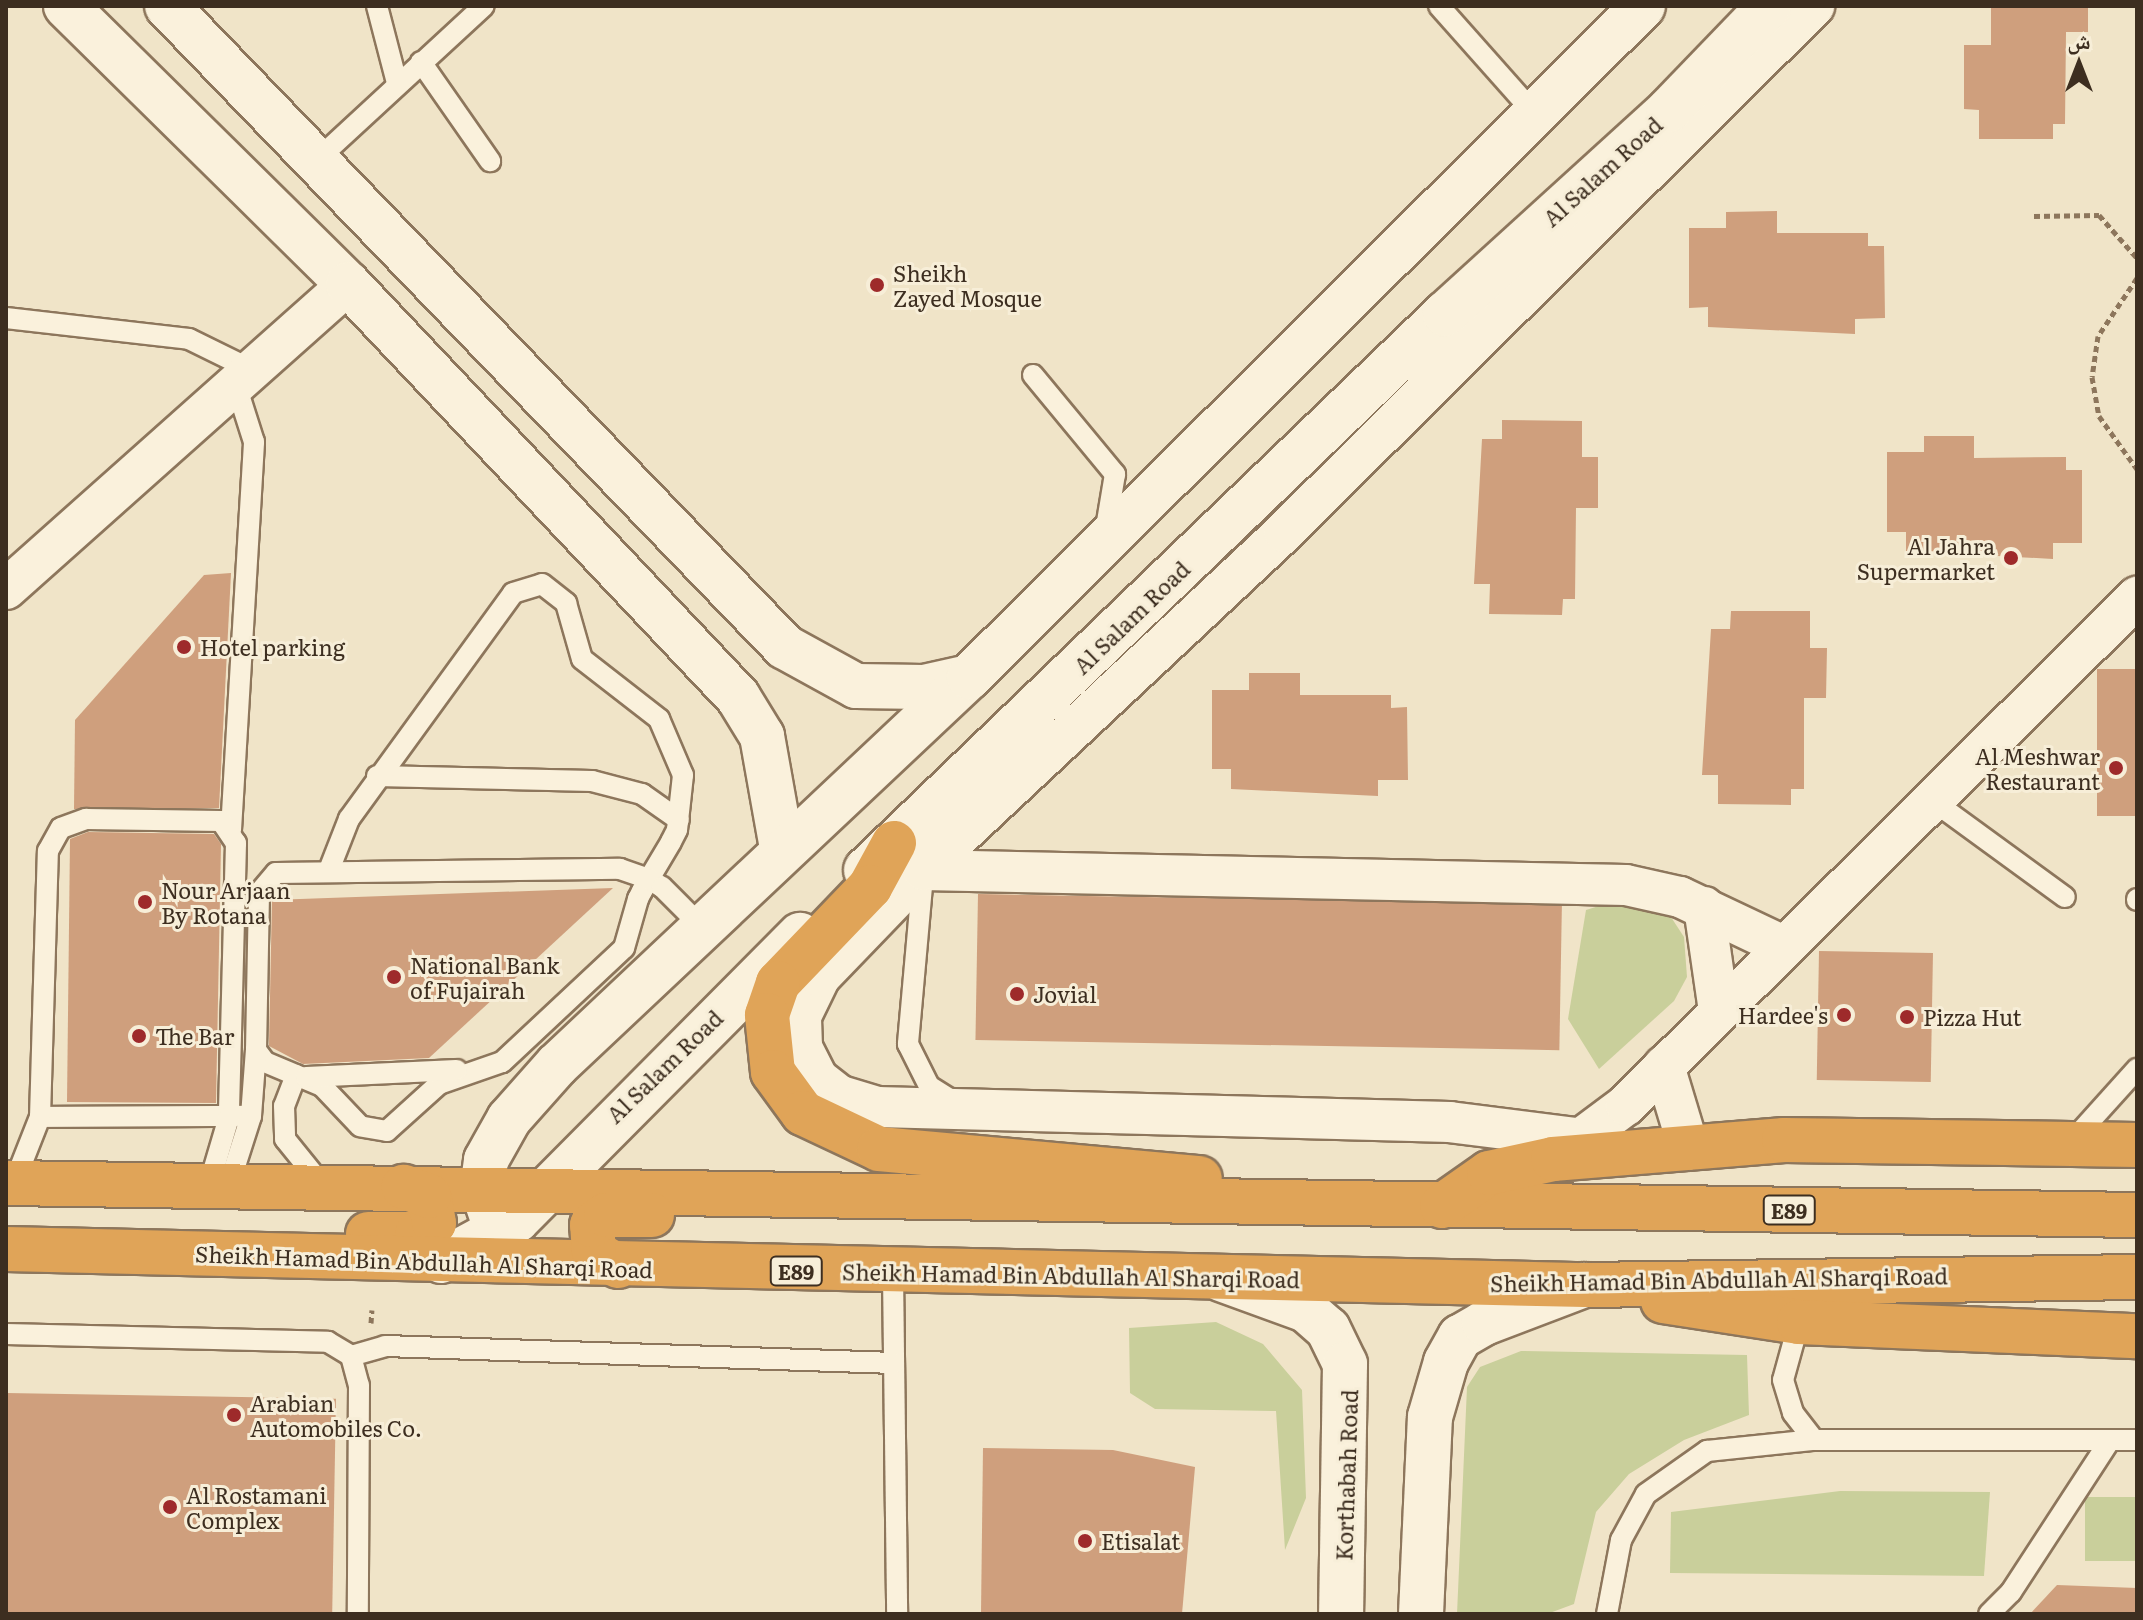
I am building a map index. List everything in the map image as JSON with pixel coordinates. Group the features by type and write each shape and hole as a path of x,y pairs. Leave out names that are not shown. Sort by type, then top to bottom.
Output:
{"highway":[{"path":"909,857 870,887 778,983 770,1004 773,1072 803,1113 879,1149 1172,1173 1336,1205"},
{"path":"1442,1206 1489,1173 1568,1149 1689,1149 1784,1140 2137,1145"},
{"name":"E89","path":"9,1176 219,1185 1336,1205 2137,1215"},
{"path":"6,1230 426,1233 434,1202 404,1187"},
{"path":"618,1266 589,1241 592,1225 606,1215 1062,1224 1221,1203"},
{"name":"Sheikh Hamad Bin Abdullah Al Sharqi Road","path":"6,1249 893,1273 1208,1275 1586,1285 2137,1277"},
{"path":"1586,1285 1799,1322 2137,1336"}],"main road":[{"path":"66,6 348,284 537,480 738,697 762,736 782,848"},
{"path":"167,6 319,158 593,453 785,647 822,673 891,689 969,677"},
{"path":"547,1263 500,1233 482,1189 486,1160 523,1101 782,848 969,677 1104,536 1643,6"},
{"name":"Al Salam Road","path":"441,1261 500,1233 909,857 1445,314 1669,110 1769,6"},
{"path":"537,480 562,496 589,492 593,453"},
{"name":"Korthabah Road","path":"1208,1275 1306,1310 1328,1329 1345,1364 1341,1614"},
{"path":"1421,1614 1430,1417 1446,1362 1460,1337 1484,1323 1586,1285"}],"street":[{"path":"1814,6 1455,366 909,857 814,985 801,1016 802,1047 818,1079 853,1102 1450,1122 1568,1149 1664,1066 2075,652 2137,597"},
{"path":"6,589 348,284"},
{"path":"1445,314 1455,366"},
{"path":"909,857 1007,870 1626,885 1704,907 1783,946"},
{"path":"1704,907 1719,1011"},
{"path":"1664,1066 1689,1149"}],"lane":[{"path":"377,6 397,83"},
{"path":"319,158 484,6"},
{"path":"1439,6 1534,113"},
{"path":"421,62 490,161"},
{"path":"6,318 176,336 243,376 254,442 231,830 229,1117 219,1185"},
{"path":"1033,375 1115,474 1104,536"},
{"path":"256,1050 301,1076 378,1132 402,1123 439,1084 490,1069 615,962 649,879 679,820 683,775 670,736 659,719 582,659 566,603 542,584 513,593 377,776 337,841 329,870"},
{"path":"377,776 592,781 642,794 679,820"},
{"path":"1929,798 2065,897"},
{"path":"9,1176 40,1117 52,838 86,819 207,820 231,830"},
{"path":"909,857 908,1044 929,1086 966,1108"},
{"path":"219,1185 251,1116 256,1050 260,883 276,873 620,869 649,879 702,927"},
{"path":"301,1076 490,1069"},
{"path":"2068,1144 2137,1069"},
{"path":"301,1076 284,1106 285,1139 301,1167 326,1185"},
{"path":"40,1117 251,1116"},
{"path":"893,1273 897,1614"},
{"path":"1799,1322 1783,1380 1793,1413 1814,1440"},
{"path":"6,1334 328,1342 351,1356 359,1385 358,1614"},
{"path":"351,1356 385,1346 894,1363"},
{"path":"1607,1614 1621,1540 1646,1494 1681,1463 1707,1451 1814,1440 2137,1440"},
{"path":"1989,1614 2011,1592 2110,1440"}],"path":[{"path":"2034,216 2099,215 2137,258"},
{"path":"2137,278 2098,336 2092,377 2099,416 2137,469"}],"green space":[{"path":"1615,901 1669,914 1684,937 1687,977 1674,1001 1599,1069 1568,1019 1586,910"},
{"path":"1216,1322 1263,1344 1302,1390 1306,1498 1285,1550 1276,1411 1155,1409 1130,1393 1129,1328"},
{"path":"1521,1351 1747,1355 1749,1415 1684,1440 1629,1474 1596,1512 1574,1604 1547,1614 1457,1614 1467,1387 1480,1367"},
{"path":"1840,1491 1990,1492 1984,1576 1670,1573 1671,1512"},
{"path":"2085,1497 2137,1497 2137,1561 2085,1561"}],"building":[{"path":"1991,6 2088,6 2088,32 2066,32 2065,124 2053,124 2053,139 1979,139 1979,110 1964,109 1964,45 1991,45"},
{"path":"1777,211 1777,233 1868,233 1868,246 1884,246 1885,318 1855,319 1855,334 1708,327 1708,307 1689,308 1689,228 1726,228 1726,212"},
{"path":"1502,420 1582,421 1582,457 1598,457 1598,508 1576,508 1575,599 1563,599 1562,615 1489,614 1490,584 1474,584 1482,439 1502,439"},
{"path":"1924,436 1974,436 1974,458 2066,457 2066,470 2082,470 2082,543 2053,543 2053,559 1906,551 1906,532 1887,532 1887,452 1924,452"},
{"name":"Hotel parking","path":"231,573 219,808 74,809 75,720 204,575"},
{"path":"1731,611 1810,611 1810,648 1827,648 1826,698 1804,698 1804,789 1791,789 1791,805 1718,804 1718,775 1702,775 1711,629 1730,629"},
{"name":"Al Meshwar Restaurant","path":"2097,669 2137,669 2137,816 2097,816"},
{"path":"1249,673 1300,673 1300,695 1391,695 1391,708 1407,707 1408,780 1378,780 1378,796 1231,789 1231,769 1212,769 1212,690 1249,690"},
{"name":"Nour Arjaan By Rotana","path":"88,832 214,834 221,844 216,1103 67,1102 70,839"},
{"name":"National Bank of Fujairah","path":"613,888 429,1058 303,1064 269,1046 272,900"},
{"path":"978,894 1562,904 1559,1050 975,1040"},
{"path":"1819,951 1933,953 1931,1082 1817,1080"},
{"name":"Al Rostamani Complex","path":"6,1393 336,1399 332,1614 6,1614"},
{"name":"Etisalat","path":"983,1448 1113,1450 1195,1467 1182,1614 981,1614"},
{"path":"2057,1585 2137,1588 2137,1614 2030,1614"}],"place":[{"name":"Sheikh Zayed Mosque","path":"877,285"},
{"name":"Al Jahra Supermarket","path":"2011,558"},
{"name":"Hotel parking","path":"184,647"},
{"name":"Al Meshwar Restaurant","path":"2116,768"},
{"name":"Nour Arjaan By Rotana","path":"145,902"},
{"name":"National Bank of Fujairah","path":"394,977"},
{"name":"Jovial","path":"1017,994"},
{"name":"Hardee's","path":"1844,1015"},
{"name":"Pizza Hut","path":"1907,1017"},
{"name":"The Bar","path":"139,1036"},
{"name":"Arabian Automobiles Co.","path":"234,1415"},
{"name":"Al Rostamani Complex","path":"170,1507"},
{"name":"Etisalat","path":"1085,1541"}]}
